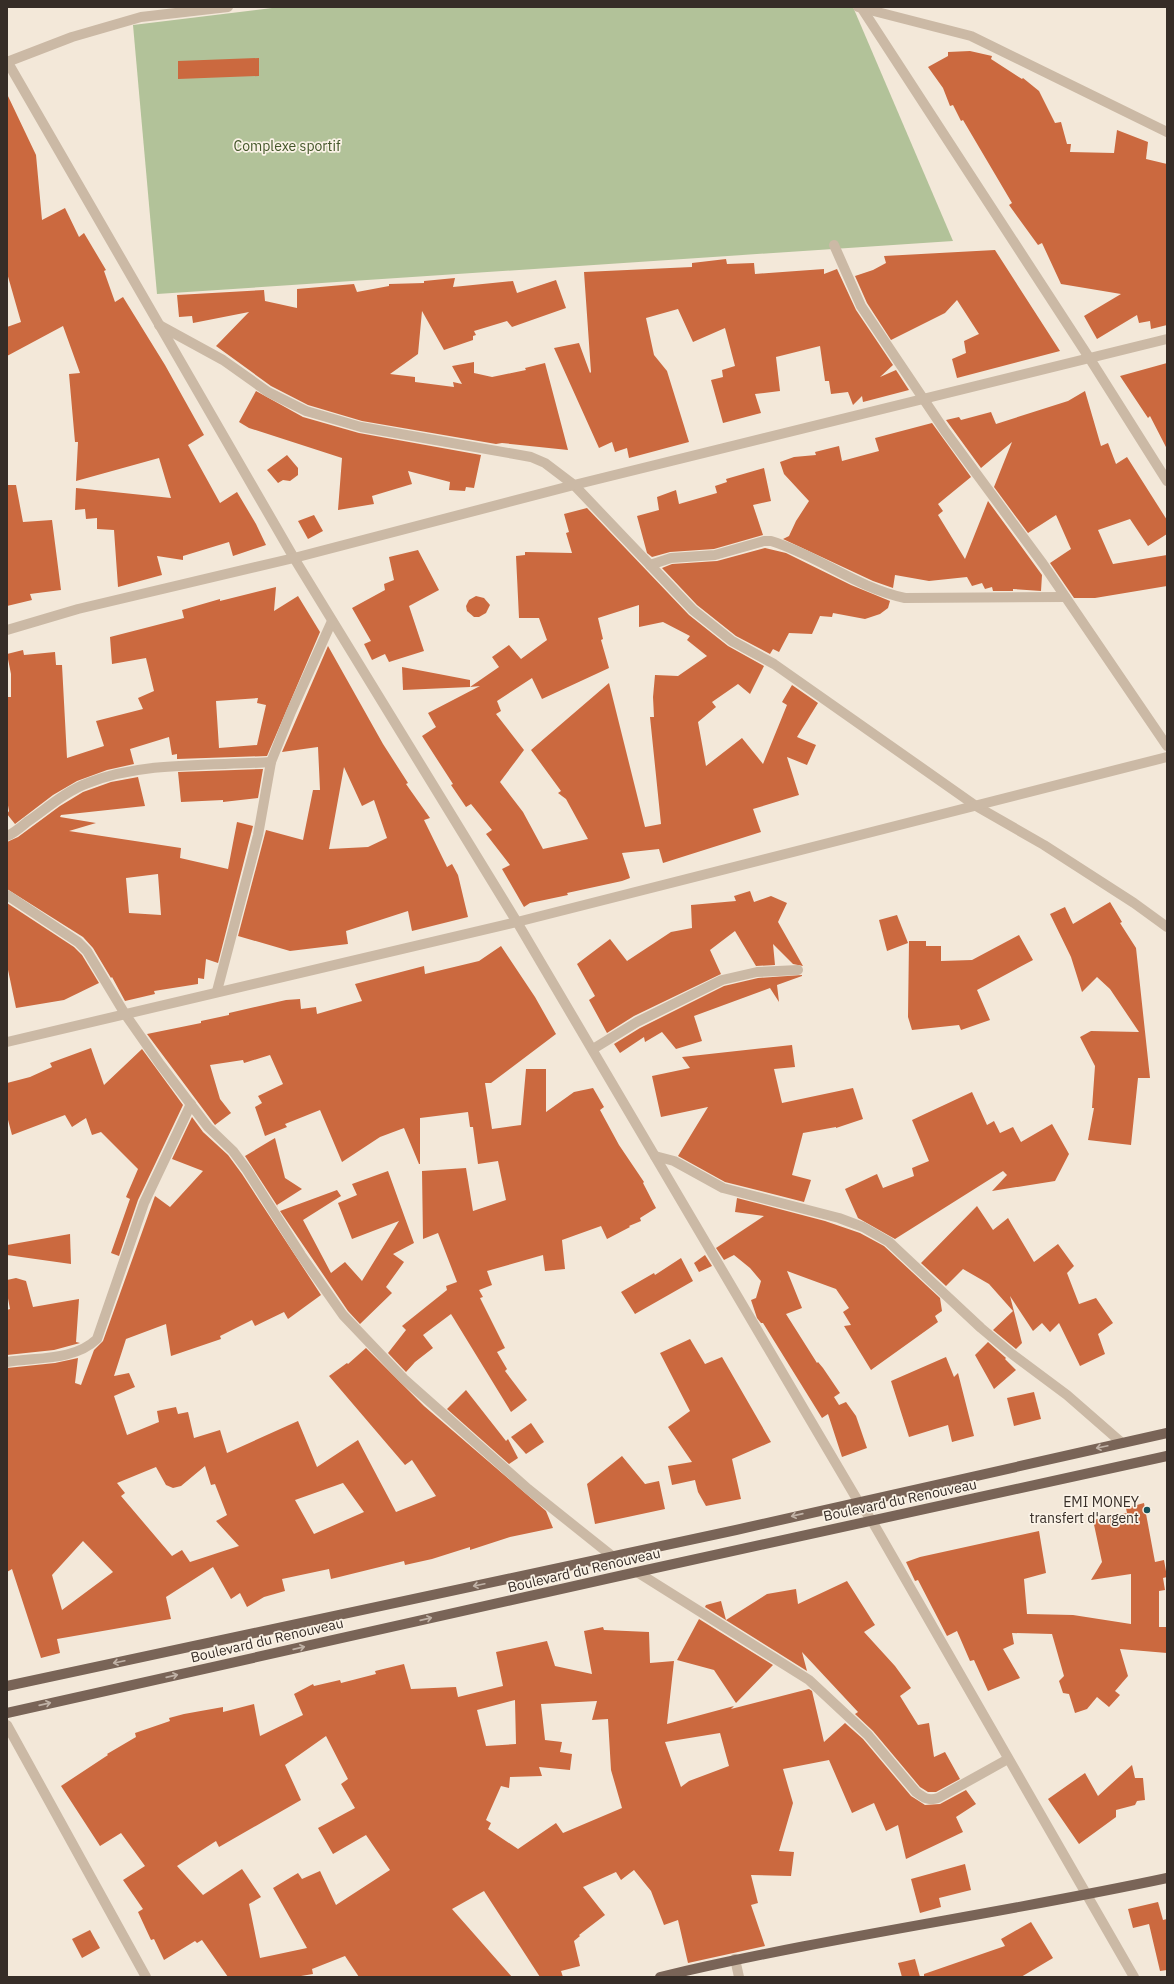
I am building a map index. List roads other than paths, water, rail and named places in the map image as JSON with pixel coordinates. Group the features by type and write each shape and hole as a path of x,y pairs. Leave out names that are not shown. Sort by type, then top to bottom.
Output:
{"main road":[{"name":"Boulevard du Renouveau","path":"7,1686 612,1556 1167,1433"},
{"name":"Boulevard du Renouveau","path":"7,1713 637,1572 1167,1456"},
{"path":"660,1977 735,1959 1086,1895 1167,1878"}],"street":[{"path":"228,7 141,17 72,37 7,61 294,558 517,922 858,1501 872,1521 1134,1977"},
{"path":"858,7 971,36 1167,132"},
{"path":"861,7 1090,359 1167,481"},
{"path":"834,245 861,306 969,465 1015,525 1167,746"},
{"path":"159,325 223,360 268,392 306,411 361,427 531,457 545,462 574,485 693,610 732,641 774,664 976,806 1057,854 1101,884 1134,903 1167,927"},
{"path":"7,630 78,609 294,558 574,485 1167,339"},
{"path":"650,565 671,558 715,555 764,541 771,541 872,588 890,595 905,598 1065,597"},
{"path":"217,991 258,835 272,762 291,712 332,621"},
{"path":"7,1042 217,991 517,922 1167,757"},
{"path":"7,836 70,792 88,783 109,776 132,771 272,762"},
{"path":"7,895 78,942 87,951 125,1014 208,1127 232,1151 247,1170 301,1255 343,1315 404,1379 528,1489 612,1556"},
{"path":"593,1049 637,1022 722,980 743,974 798,970"},
{"path":"7,1362 60,1356 76,1352 92,1344 97,1339 144,1203 191,1104"},
{"path":"656,1156 674,1161 723,1188 839,1218 863,1227 889,1242 981,1328 1012,1354 1067,1395 1122,1443"},
{"path":"637,1572 809,1680 868,1735 916,1792 923,1798 931,1800 938,1798 1008,1759"},
{"path":"7,1725 146,1977"},
{"path":"735,1959 739,1977"}],"place":[{"name":"EMI MONEY transfert d'argent","path":"1147,1510"}],"park label":[{"name":"Complexe sportif","path":"287,146"}]}
